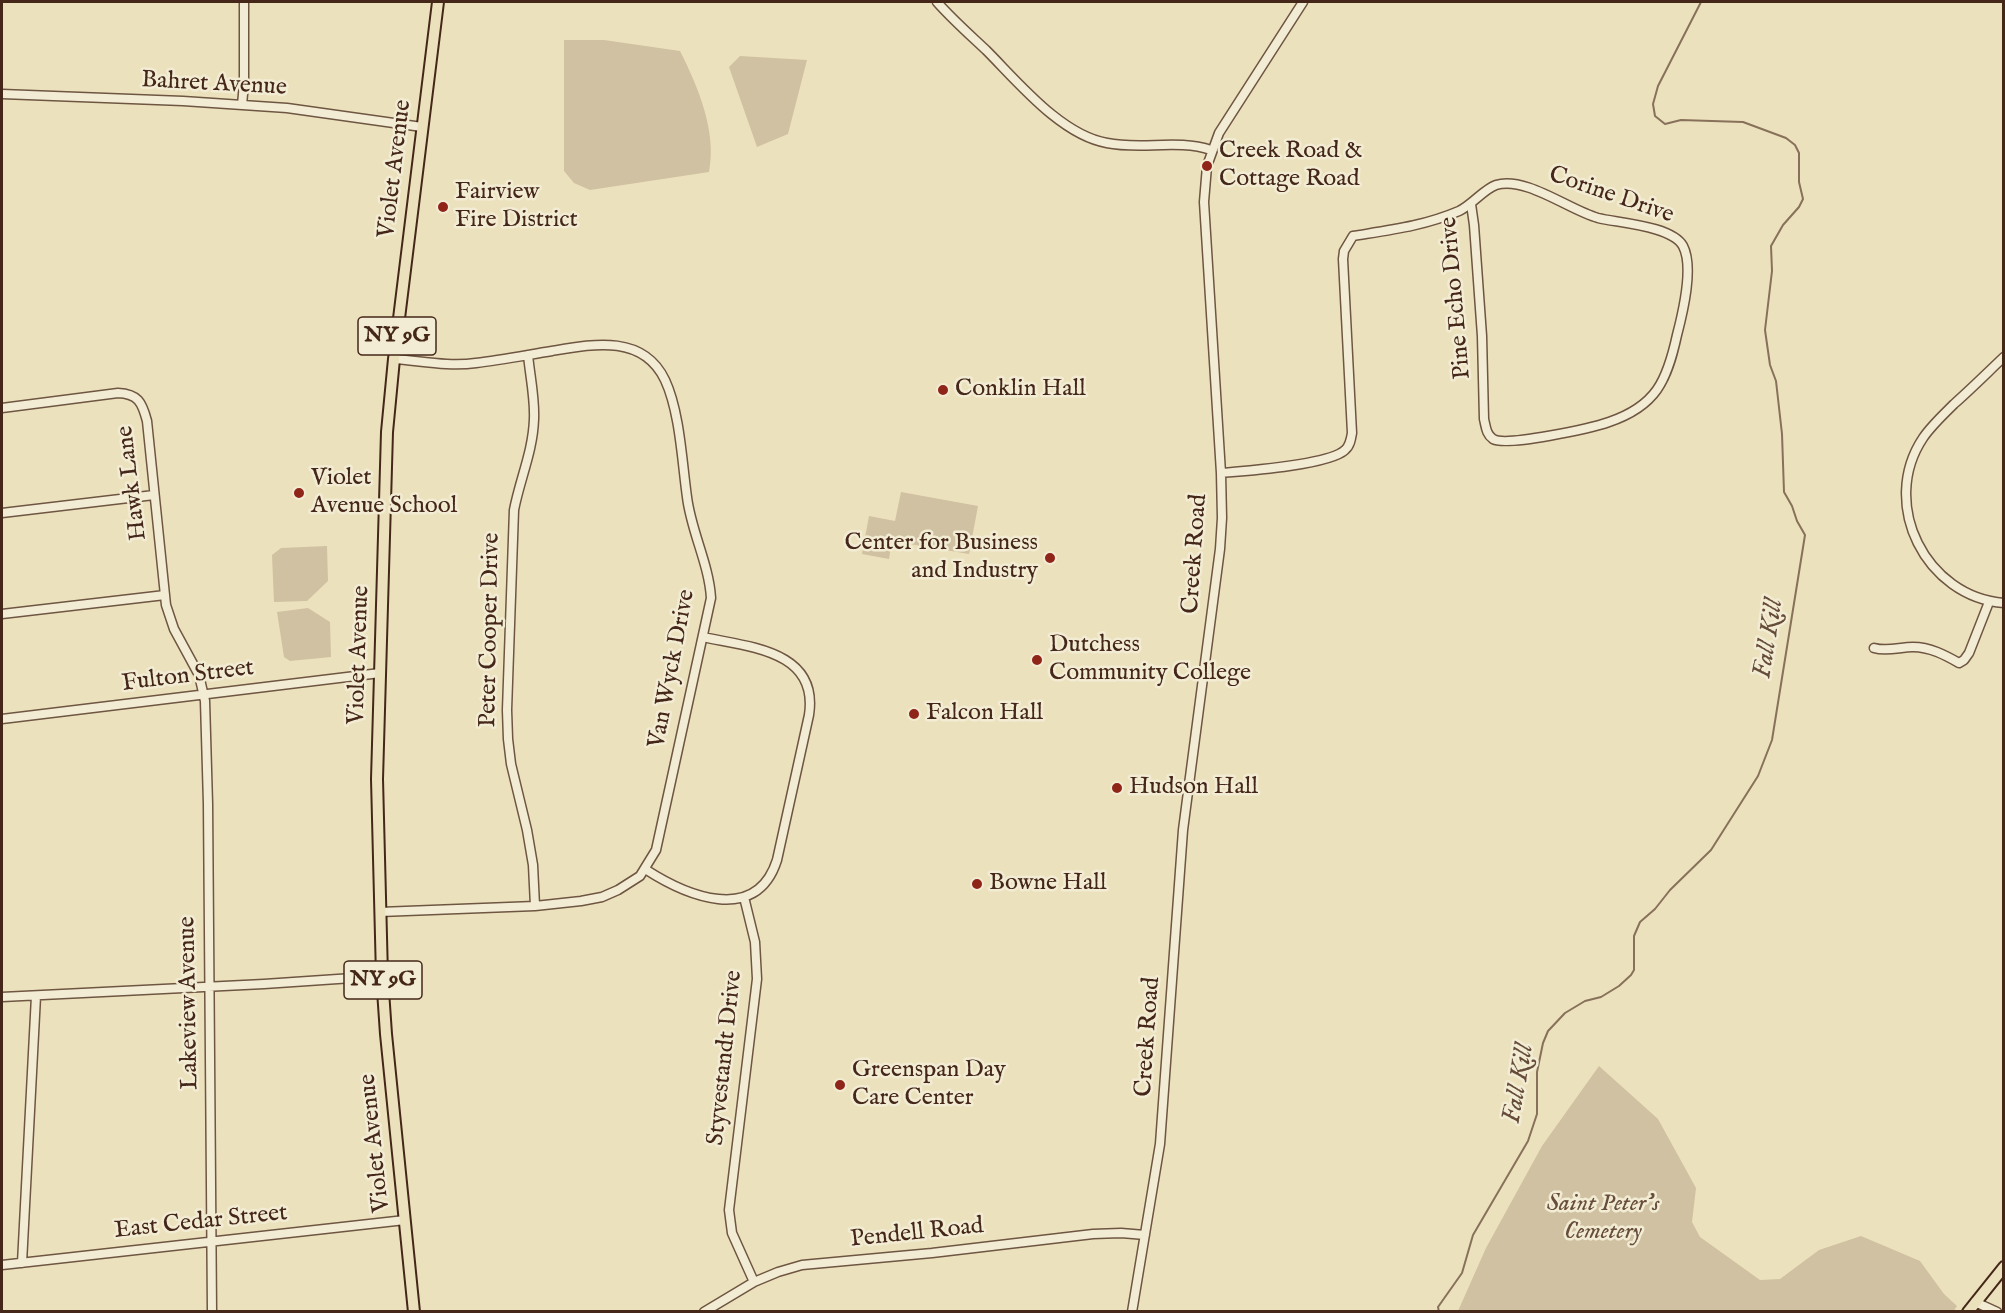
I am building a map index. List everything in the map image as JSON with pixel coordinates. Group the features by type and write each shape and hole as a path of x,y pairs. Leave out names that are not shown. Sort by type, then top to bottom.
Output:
{"main road":[{"name":"Violet Avenue","path":"414,1311 386,1034 382,976 377,779 387,432 438,2"},
{"path":"1968,1311 2004,1267"}],"street":[{"path":"242,105 244,2"},
{"path":"937,2 1045,107 1076,132 1091,139 1117,145 1189,146 1211,150"},
{"name":"Creek Road","path":"1132,1311 1156,1173 1162,1123 1184,819 1220,549 1222,518 1214,337 1204,217 1205,174 1211,150 1241,97 1303,2"},
{"name":"Bahret Avenue","path":"2,94 242,105 322,112 422,128"},
{"name":"Corine Drive","path":"1471,204 1494,185 1514,184 1527,187 1596,217 1660,231 1682,244 1687,257 1688,275 1672,356 1661,386 1638,409 1626,416 1579,429"},
{"name":"Pine Echo Drive","path":"1221,473 1285,466 1332,457 1344,451 1352,433 1343,258 1349,240 1353,236 1429,223 1471,204 1481,314 1486,432 1498,441 1520,440 1579,429"},
{"name":"Van Wyck Drive","path":"380,912 535,906 581,901 602,897 640,876 656,850 711,598 688,504 676,417 665,381 656,366 645,356 629,348 611,344 590,344 475,364 453,365 394,358"},
{"name":"Peter Cooper Drive","path":"528,355 534,420 528,458 517,493 513,518 507,710 511,764 533,865 535,906"},
{"path":"2004,357 1940,418 1923,438 1913,458 1906,490 1910,524 1918,548 1933,566 1950,582 1969,594 1989,602 2004,603"},
{"name":"Hawk Lane","path":"2,408 128,393 134,396 144,409 166,605 174,629 199,675 204,695"},
{"path":"2,513 154,495"},
{"path":"2,614 165,595"},
{"path":"1874,648 1882,651 1913,647 1930,649 1959,663 1969,653 1989,602"},
{"path":"645,869 666,882 700,896 728,901 744,897 767,881 777,860 809,715 809,694 799,672 783,657 771,652 703,637"},
{"name":"Fulton Street","path":"2,719 380,673"},
{"name":"Lakeview Avenue","path":"204,695 208,804 212,1311"},
{"name":"Styvestandt Drive","path":"744,897 755,942 757,985 729,1210 732,1233 754,1282"},
{"path":"2,997 382,976"},
{"path":"22,1263 36,996"},
{"name":"East Cedar Street","path":"2,1266 405,1220"},
{"name":"Pendell Road","path":"704,1311 754,1282 789,1268 817,1263 932,1253 1093,1234 1145,1235"},
{"path":"1975,1302 1997,1311"}],"green space":[{"path":"564,40 604,40 680,51 699,94 708,125 711,157 709,172 590,190 574,183 564,171"},
{"path":"740,56 807,60 788,134 757,147 729,67"},
{"path":"901,492 978,506 969,554 892,541 889,559 862,554 869,516 895,521"},
{"path":"327,546 328,581 307,601 274,602 272,555 281,548"},
{"path":"308,608 330,622 331,657 290,661 284,657 277,612"},
{"name":"Saint Peter's Cemetery","path":"1599,1066 1658,1119 1696,1188 1692,1222 1700,1237 1760,1280 1780,1279 1819,1250 1861,1236 1920,1261 1944,1294 1957,1306 1953,1312 1458,1311 1486,1248 1542,1146"}],"waterway":[{"name":"Fall Kill","path":"1439,1312 1438,1307 1462,1273 1473,1235 1528,1141 1537,1114 1537,1072 1548,1031 1565,1013 1585,1001 1601,997 1631,975 1634,970 1634,936 1640,922 1711,850 1758,776 1772,740 1805,535 1784,492 1782,434 1776,381 1770,365 1765,330 1772,271 1771,246 1783,225 1803,199 1799,182 1799,153 1795,145 1786,138 1743,122 1681,120 1665,124 1655,116 1653,104 1658,86 1701,2"}],"place":[{"name":"Creek Road & Cottage Road","path":"1207,166"},
{"name":"Fairview Fire District","path":"443,207"},
{"name":"Conklin Hall","path":"943,390"},
{"name":"Violet Avenue School","path":"299,493"},
{"name":"Center for Business and Industry","path":"1050,558"},
{"name":"Dutchess Community College","path":"1037,660"},
{"name":"Falcon Hall","path":"914,714"},
{"name":"Hudson Hall","path":"1117,788"},
{"name":"Bowne Hall","path":"977,884"},
{"name":"Greenspan Day Care Center","path":"840,1085"}]}
